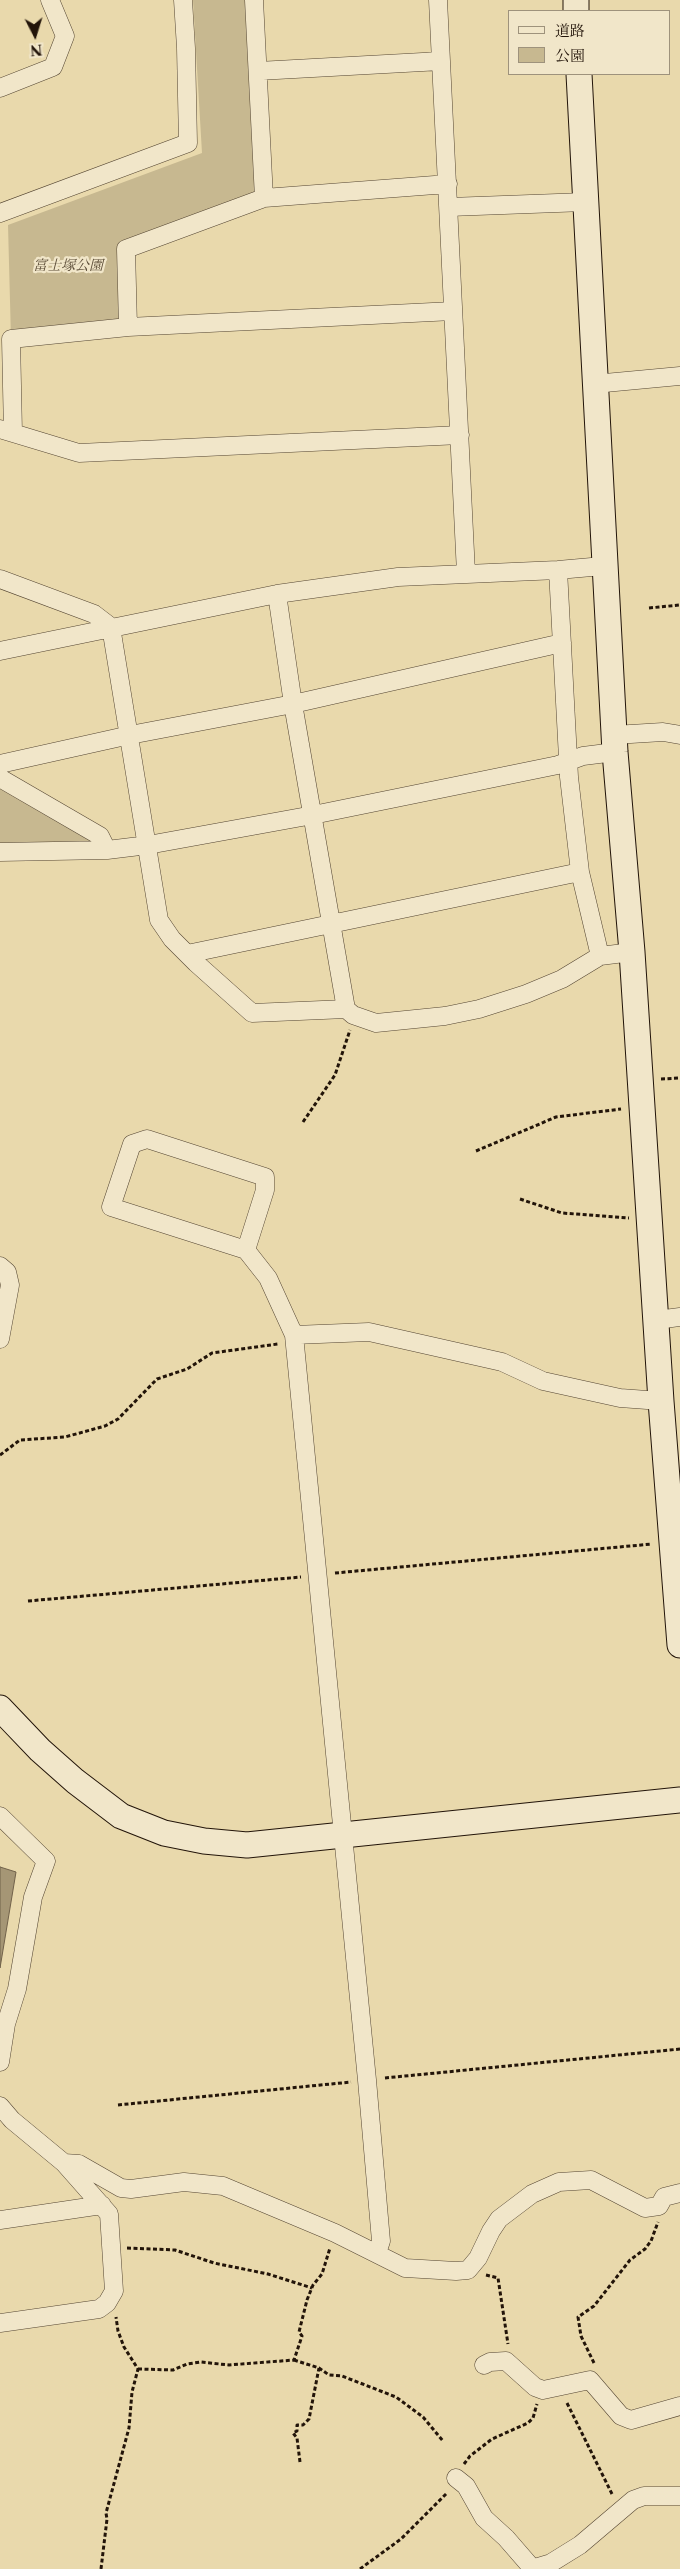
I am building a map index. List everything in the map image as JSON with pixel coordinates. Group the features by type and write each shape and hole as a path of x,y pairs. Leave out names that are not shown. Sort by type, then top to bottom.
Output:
{"street":[{"path":"0,88 53,67 65,36 50,0"},
{"path":"0,213 188,143 186,48 182,0"},
{"path":"254,0 264,198"},
{"path":"438,0 466,572"},
{"path":"258,71 442,61"},
{"path":"579,75 603,566 614,743 632,952 650,1219 668,1318 662,1409 680,1645"},
{"path":"128,327 126,249 264,198 448,184"},
{"path":"449,207 585,202"},
{"path":"453,311 128,327 11,339 7,431 79,453 460,435"},
{"path":"594,384 680,376"},
{"path":"0,651 277,594 398,577 466,572 558,570 603,566"},
{"path":"558,570 569,760 568,777 580,872 600,956"},
{"path":"0,578 94,614 111,627 113,650 130,735 148,845 158,920 172,939 187,954 252,1013 350,1012 376,1023 445,1016 479,1009 562,979 600,956 632,952"},
{"path":"277,594 293,704 331,923 350,1012"},
{"path":"0,764 130,735 293,704 562,643"},
{"path":"0,852 107,850 148,845 313,816 558,765 614,743 662,732 680,735"},
{"path":"0,778 100,836 107,850"},
{"path":"187,954 580,872"},
{"path":"246,1250 265,1190 265,1177 147,1138 132,1144 111,1207 246,1250 268,1278 294,1335 367,2080 381,2241 377,2253"},
{"path":"0,1266 7,1272 10,1285 0,1339"},
{"path":"294,1335 369,1332 502,1362 543,1382 662,1409"},
{"path":"662,1409 680,1506"},
{"path":"0,1708 40,1750 75,1781 121,1816 164,1833 204,1842 247,1845 680,1800"},
{"path":"0,1816 46,1861 33,1896 17,1989 3,2024 0,2062"},
{"path":"0,2106 6,2121 64,2163 109,2214 113,2249 114,2290 108,2304 98,2309 0,2323"},
{"path":"64,2163 79,2164 121,2188 131,2189 184,2182 223,2186 335,2233 405,2268 456,2271 468,2270 500,2219 532,2194 559,2182 591,2180 645,2208 658,2206 664,2197 680,2192"},
{"path":"0,2220 102,2205"},
{"path":"484,2365 490,2362 506,2361 535,2387 543,2390 590,2380 621,2416 631,2420 680,2406"},
{"path":"456,2478 466,2486 484,2518 506,2538 532,2568 551,2563 580,2545 633,2500 644,2496 680,2496"}],"path":[{"path":"648,608 680,605"},
{"path":"302,1122 335,1075 350,1012"},
{"path":"476,1150 556,1117 642,1106"},
{"path":"520,1199 572,1215 650,1219"},
{"path":"0,1455 20,1440 65,1438 105,1426 118,1419 157,1379 187,1369 212,1353 282,1343 294,1335"},
{"path":"28,1601 672,1542"},
{"path":"118,2105 680,2049"},
{"path":"590,2380 594,2364 581,2336 578,2317 594,2306 630,2260 648,2245 656,2228 658,2206"},
{"path":"294,2360 302,2336 299,2332 307,2300 312,2288 322,2274 335,2233"},
{"path":"124,2245 125,2248 175,2250 214,2263 268,2274 312,2288"},
{"path":"471,2266 476,2272 498,2278 510,2357 509,2364"},
{"path":"101,2569 107,2519 106,2513 113,2478 129,2428 132,2392 138,2369 121,2339 115,2312 108,2304"},
{"path":"138,2369 173,2370 187,2364 201,2362 229,2365 294,2360 319,2368 329,2375 342,2376 396,2397 424,2416 443,2441"},
{"path":"300,2462 297,2438 293,2433 298,2432 297,2425 303,2425 309,2419 319,2368"},
{"path":"559,2386 605,2482 622,2510"}],"green space":[{"name":"富士塚公園","path":"193,0 254,0 264,198 127,249 128,327 11,339 8,225 202,153"},
{"path":"0,778 107,850 0,852"}],"shaded area":[{"path":"0,1867 16,1872 0,1968"}]}
